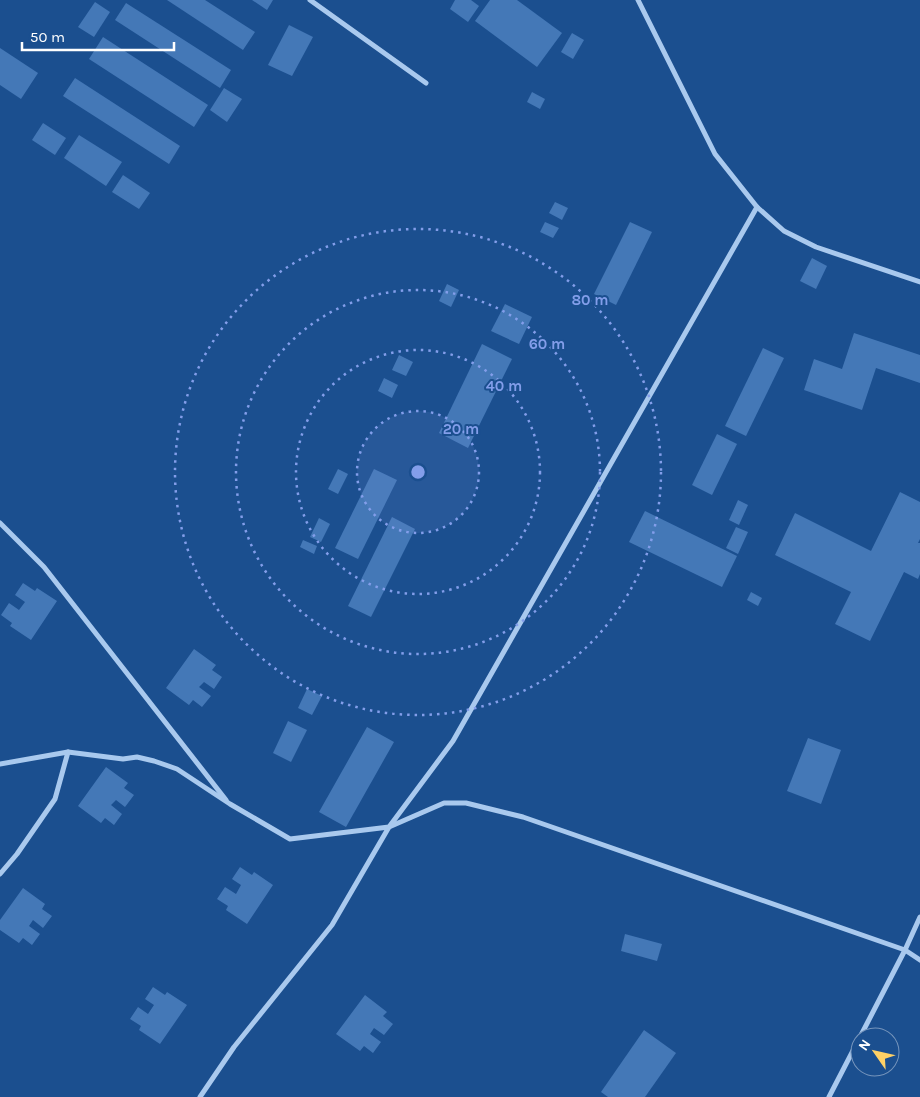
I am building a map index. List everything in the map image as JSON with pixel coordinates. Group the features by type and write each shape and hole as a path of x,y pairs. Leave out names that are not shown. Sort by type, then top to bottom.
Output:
{"street":[{"path":"310,0 426,83"},
{"path":"638,0 716,154 757,207 784,231 816,247 920,282"},
{"path":"200,1097 234,1047 332,925 389,827 453,741 757,207"},
{"path":"0,523 44,567 230,804"},
{"path":"0,874 17,854 56,798 68,752"},
{"path":"0,764 68,752 124,758 137,757 154,761 177,769 230,804 290,839 389,827 444,803 466,803 524,817 905,950 920,960"},
{"path":"829,1097 905,950 920,917"}],"building":[{"path":"167,0 205,0 255,32 243,50"},
{"path":"252,0 273,0 267,10"},
{"path":"455,0 471,0 479,6 468,22 450,9"},
{"path":"490,0 517,0 562,33 537,67 475,21"},
{"path":"95,2 110,12 94,37 78,27"},
{"path":"126,3 231,70 220,88 115,20"},
{"path":"289,25 313,37 292,76 268,65"},
{"path":"572,33 584,40 573,59 561,52"},
{"path":"103,37 208,105 194,127 89,59"},
{"path":"0,48 38,73 21,99 0,85"},
{"path":"75,78 180,146 169,164 63,96"},
{"path":"224,88 242,99 227,122 210,110"},
{"path":"532,92 545,99 540,109 527,102"},
{"path":"43,123 66,138 55,155 32,140"},
{"path":"79,135 122,162 106,186 64,158"},
{"path":"123,175 150,193 139,209 112,192"},
{"path":"555,202 568,208 562,220 549,213"},
{"path":"545,222 559,228 553,238 540,232"},
{"path":"630,222 652,232 616,305 594,294"},
{"path":"812,258 827,266 816,289 800,281"},
{"path":"447,284 459,290 451,307 439,301"},
{"path":"505,304 532,317 519,344 491,331"},
{"path":"854,333 920,355 920,383 876,368 862,410 804,390 814,359 842,369"},
{"path":"482,344 512,359 468,448 439,433"},
{"path":"763,348 784,358 746,436 725,426"},
{"path":"399,355 413,362 406,376 392,370"},
{"path":"384,378 398,385 392,398 378,391"},
{"path":"717,434 737,444 712,495 692,485"},
{"path":"338,469 348,474 338,494 328,489"},
{"path":"374,469 397,480 358,559 335,548"},
{"path":"900,492 920,502 920,539 918,543 920,543 920,574 918,579 904,572 870,641 835,624 851,592 775,555 795,513 871,551"},
{"path":"738,500 748,505 739,525 729,520"},
{"path":"645,511 737,556 722,587 629,542"},
{"path":"392,517 415,529 371,617 348,606"},
{"path":"319,518 330,524 321,542 310,537"},
{"path":"736,527 748,532 738,554 726,548"},
{"path":"303,540 317,546 314,554 300,547"},
{"path":"23,583 35,591 37,588 57,601 31,640 10,626 12,623 1,615 9,603 19,610 25,602 15,595"},
{"path":"751,592 762,598 758,606 747,600"},
{"path":"194,649 216,665 212,670 222,677 214,689 204,682 199,687 211,696 202,707 193,700 189,705 166,688"},
{"path":"307,689 322,696 312,715 298,708"},
{"path":"288,721 307,730 291,762 273,753"},
{"path":"367,727 394,742 346,827 319,812"},
{"path":"808,738 841,750 821,804 787,791"},
{"path":"106,767 128,783 124,788 134,795 125,807 116,800 111,805 122,814 114,825 105,818 101,823 78,806"},
{"path":"240,867 252,875 254,872 273,885 247,924 226,910 228,906 217,899 225,887 236,894 241,885 232,879"},
{"path":"23,888 45,904 42,909 52,916 43,928 33,920 29,926 40,934 32,945 23,938 19,943 0,930 0,920"},
{"path":"625,934 662,944 657,961 621,951"},
{"path":"153,987 165,995 167,992 187,1005 160,1044 139,1030 141,1026 130,1019 138,1007 148,1014 154,1005 145,999"},
{"path":"365,995 387,1012 383,1016 393,1024 384,1035 374,1028 370,1034 381,1042 373,1053 364,1046 360,1051 336,1034"},
{"path":"644,1030 676,1053 645,1097 608,1097 601,1092"}]}
